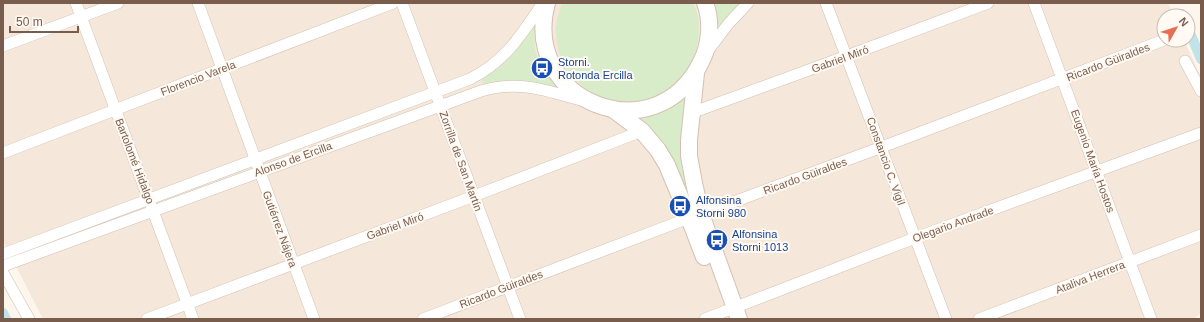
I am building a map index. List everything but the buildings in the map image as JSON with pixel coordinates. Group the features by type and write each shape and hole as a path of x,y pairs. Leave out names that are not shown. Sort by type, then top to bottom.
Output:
{"street":[{"name":"Bartolomé Hidalgo","path":"76,3 193,319"},
{"path":"3,46 118,3"},
{"name":"Gutiérrez Nájera","path":"198,3 314,319"},
{"name":"Florencio Varela","path":"3,153 393,3"},
{"name":"Zorrilla de San Martín","path":"402,3 520,319"},
{"name":"Alonso de Ercilla","path":"3,254 470,79 497,62 515,42 543,3"},
{"path":"547,3 544,15 543,36 548,56 557,74 571,90 588,102 600,107 614,110 633,111 652,107 669,99 684,88 696,73 705,56 729,23 748,3"},
{"path":"705,3 709,31 705,56"},
{"name":"Constancio C. Vigil","path":"826,3 946,319"},
{"name":"Gabriel Miró","path":"692,113 988,3"},
{"name":"Eugenio María Hostos","path":"1034,3 1151,319"},
{"name":"Ricardo Güiraldes","path":"423,319 695,216 882,148 1156,43"},
{"path":"1186,61 1201,91"},
{"path":"695,216 689,156 689,140 696,73"},
{"name":"Alonso de Ercilla","path":"3,266 260,171 495,87 528,87 588,102"},
{"path":"614,110 642,131 658,150 667,165 695,216 732,314"},
{"name":"Gabriel Miró","path":"147,319 642,131"},
{"name":"Olegario Andrade","path":"705,319 732,314 914,238 1201,133"},
{"name":"Ataliva Herrera","path":"979,319 1201,236"},
{"path":"3,273 29,319"}],"shaded area":[{"path":"3,3 1168,3 1170,8 1156,8 1156,48 1188,48 1201,77 1201,313 1194,319 43,319 3,241"}],"green space":[{"path":"562,3 693,3 696,9 699,28 695,54 689,67 680,79 670,88 658,95 646,100 632,102 603,98 594,94 578,82 565,65 561,56 556,32 557,19"},
{"path":"709,3 740,3 714,31"},
{"path":"535,24 535,44 539,61 565,91 484,86 482,80 504,61"},
{"path":"690,86 691,198 670,159 624,113"}],"waterway":[{"path":"1196,47 1201,59"},
{"path":"3,313 6,319"}],"place":[{"name":"Storni. Rotonda Ercilla","path":"542,68"},
{"name":"Alfonsina Storni 980","path":"680,206"},
{"name":"Alfonsina Storni 1013","path":"717,240"}]}
